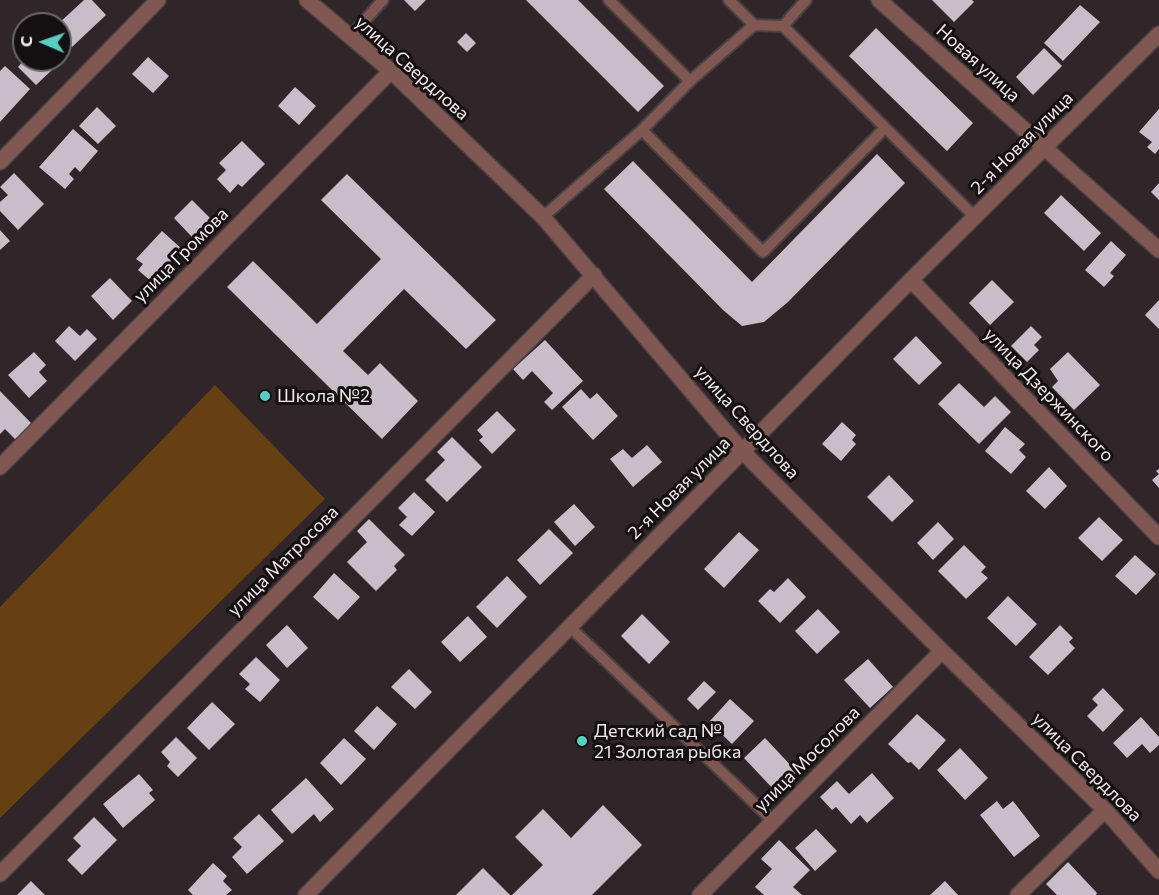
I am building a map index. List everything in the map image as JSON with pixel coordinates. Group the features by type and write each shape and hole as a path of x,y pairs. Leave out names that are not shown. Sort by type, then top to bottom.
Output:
{"street":[{"path":"0,162 158,0"},
{"name":"улица Свердлова","path":"307,0 391,71 543,217 594,274 743,452 1105,810 1159,871"},
{"name":"Новая улица","path":"879,0 1159,250"},
{"name":"2-я Новая улица","path":"306,895 911,280 1159,34"},
{"name":"улица Громова","path":"0,467 391,71"},
{"name":"улица Матросова","path":"0,874 594,274"},
{"name":"улица Дзержинского","path":"911,280 1159,537"},
{"name":"улица Мосолова","path":"700,895 942,651"},
{"path":"1018,895 1105,810"}],"lane":[{"path":"350,37 383,0"},
{"path":"609,0 690,81"},
{"path":"729,0 753,25"},
{"path":"783,26 806,0"},
{"path":"543,217 642,130 690,81 753,25 783,26 975,217"},
{"path":"642,130 763,252 885,128"},
{"path":"570,627 773,821"}],"shaded area":[{"path":"215,385 325,499 0,818 0,607"}],"building":[{"path":"84,0 92,0 106,15 72,47 71,12"},
{"path":"404,0 426,0 415,11"},
{"path":"526,0 578,0 664,86 638,112"},
{"path":"932,0 972,0 974,2 954,22"},
{"path":"1080,5 1100,22 1063,61 1044,43"},
{"path":"876,28 973,123 947,151 849,56"},
{"path":"466,33 476,43 467,52 457,42"},
{"path":"1044,48 1062,66 1033,95 1016,77"},
{"path":"148,57 169,76 153,93 132,74"},
{"path":"5,66 30,89 0,122 0,71"},
{"path":"23,72 50,72 36,85"},
{"path":"295,87 316,106 299,125 278,106"},
{"path":"97,107 116,126 98,144 79,126"},
{"path":"1159,109 1159,149 1155,154 1147,147 1152,142 1139,132"},
{"path":"73,129 98,151 80,172 75,167 69,174 74,179 65,189 39,167"},
{"path":"242,141 265,164 242,187 238,184 230,193 217,179 226,170 219,163"},
{"path":"877,154 905,183 788,302 764,322 742,326 723,310 604,189 633,161 752,282"},
{"path":"14,173 44,204 18,230 0,211 0,202 8,195 0,187"},
{"path":"347,174 496,320 466,349 404,289 343,351 368,375 380,363 418,401 382,439 227,287 253,261 317,324 381,259 321,200"},
{"path":"1159,183 1159,200 1151,192"},
{"path":"1061,195 1101,233 1084,251 1044,213"},
{"path":"192,200 211,219 192,237 174,218"},
{"path":"0,230 10,241 0,250"},
{"path":"162,231 182,249 152,282 138,270 143,264 136,259"},
{"path":"1111,241 1126,255 1110,273 1114,276 1104,287 1085,270"},
{"path":"110,278 132,301 113,320 91,296"},
{"path":"992,280 1014,302 990,325 969,303"},
{"path":"1159,300 1159,329 1145,315"},
{"path":"69,326 80,336 87,329 97,339 75,361 55,341"},
{"path":"1031,326 1042,337 1034,345 1039,350 1027,362 1011,346"},
{"path":"916,336 942,363 919,385 893,359"},
{"path":"545,340 583,381 552,410 544,402 553,393 532,371 523,380 513,369"},
{"path":"34,352 46,365 39,372 47,381 29,398 8,375"},
{"path":"1068,352 1100,385 1074,410 1052,387 1058,381 1050,369"},
{"path":"959,383 984,407 995,396 1011,412 979,444 938,404"},
{"path":"581,389 590,399 597,393 618,416 593,440 562,407"},
{"path":"0,391 32,424 16,440 5,429 0,434"},
{"path":"497,411 516,430 492,454 479,440 483,437 477,430"},
{"path":"842,422 856,435 852,440 856,444 841,461 822,444"},
{"path":"1005,427 1025,444 1019,450 1026,457 1011,474 985,451"},
{"path":"452,437 482,467 447,502 425,480 445,460 437,452"},
{"path":"647,445 662,462 633,487 610,459 623,449 632,458"},
{"path":"1049,467 1067,486 1045,509 1026,491"},
{"path":"1159,474 1159,488 1152,480"},
{"path":"889,475 914,501 892,522 867,497"},
{"path":"414,492 435,512 412,536 399,525 407,517 398,508"},
{"path":"574,504 595,527 575,546 554,522"},
{"path":"1099,517 1123,540 1102,561 1078,538"},
{"path":"369,519 405,555 394,566 397,570 376,591 347,562 367,542 357,531"},
{"path":"938,522 954,539 933,560 917,543"},
{"path":"549,529 573,553 540,585 517,560"},
{"path":"739,532 759,550 724,588 704,569"},
{"path":"964,545 986,567 981,572 988,578 966,599 938,571"},
{"path":"1135,555 1156,574 1136,595 1115,576"},
{"path":"334,573 360,597 338,620 313,597"},
{"path":"507,576 527,597 497,628 476,607"},
{"path":"788,578 806,597 780,623 758,601 770,589 774,592"},
{"path":"1008,596 1037,624 1016,646 987,618"},
{"path":"818,609 840,632 817,654 795,631"},
{"path":"642,614 670,642 649,664 621,636"},
{"path":"468,616 487,637 460,662 441,642"},
{"path":"287,625 308,648 287,668 266,645"},
{"path":"1060,625 1073,638 1069,642 1075,648 1048,675 1029,657"},
{"path":"256,657 280,680 260,702 245,689 250,684 239,674"},
{"path":"868,659 893,687 870,708 844,680"},
{"path":"409,669 432,692 415,709 391,687"},
{"path":"704,681 716,692 698,710 687,699"},
{"path":"1103,688 1124,710 1103,732 1087,716 1098,705 1092,699"},
{"path":"730,699 754,721 732,744 709,722"},
{"path":"212,702 235,724 209,750 187,728"},
{"path":"377,706 397,724 374,750 354,731"},
{"path":"917,714 946,740 919,770 888,744"},
{"path":"1141,717 1159,737 1159,745 1150,753 1142,744 1127,758 1113,743"},
{"path":"176,737 197,758 178,777 167,766 170,762 161,752"},
{"path":"344,738 366,759 341,785 320,763"},
{"path":"765,738 797,772 776,792 744,758"},
{"path":"960,748 988,778 965,800 937,770"},
{"path":"872,773 894,798 867,823 860,815 851,824 836,807 832,810 820,797 837,781 849,794"},
{"path":"139,774 153,790 149,793 155,800 123,828 103,804"},
{"path":"306,778 334,809 320,822 314,814 292,834 271,810"},
{"path":"997,801 1003,809 1013,801 1040,836 1014,857 980,815"},
{"path":"603,805 642,845 592,895 512,895 543,865 515,837 543,809 571,838"},
{"path":"259,814 284,841 247,874 232,857 242,847 233,838"},
{"path":"94,817 117,840 82,875 67,860 81,846 73,838"},
{"path":"816,829 837,851 815,871 795,848"},
{"path":"779,840 810,870 793,887 802,895 764,895 755,887 772,869 761,859"},
{"path":"1068,862 1097,893 1096,895 1057,895 1046,884"},
{"path":"213,863 227,876 223,881 232,890 226,895 193,895 188,890"},
{"path":"483,868 510,895 456,895"},
{"path":"31,881 45,895 17,895"},
{"path":"945,881 958,895 930,895"}],"place":[{"name":"Школа №2","path":"265,396"},
{"name":"Детский сад № 21 Золотая рыбка","path":"582,741"}]}
